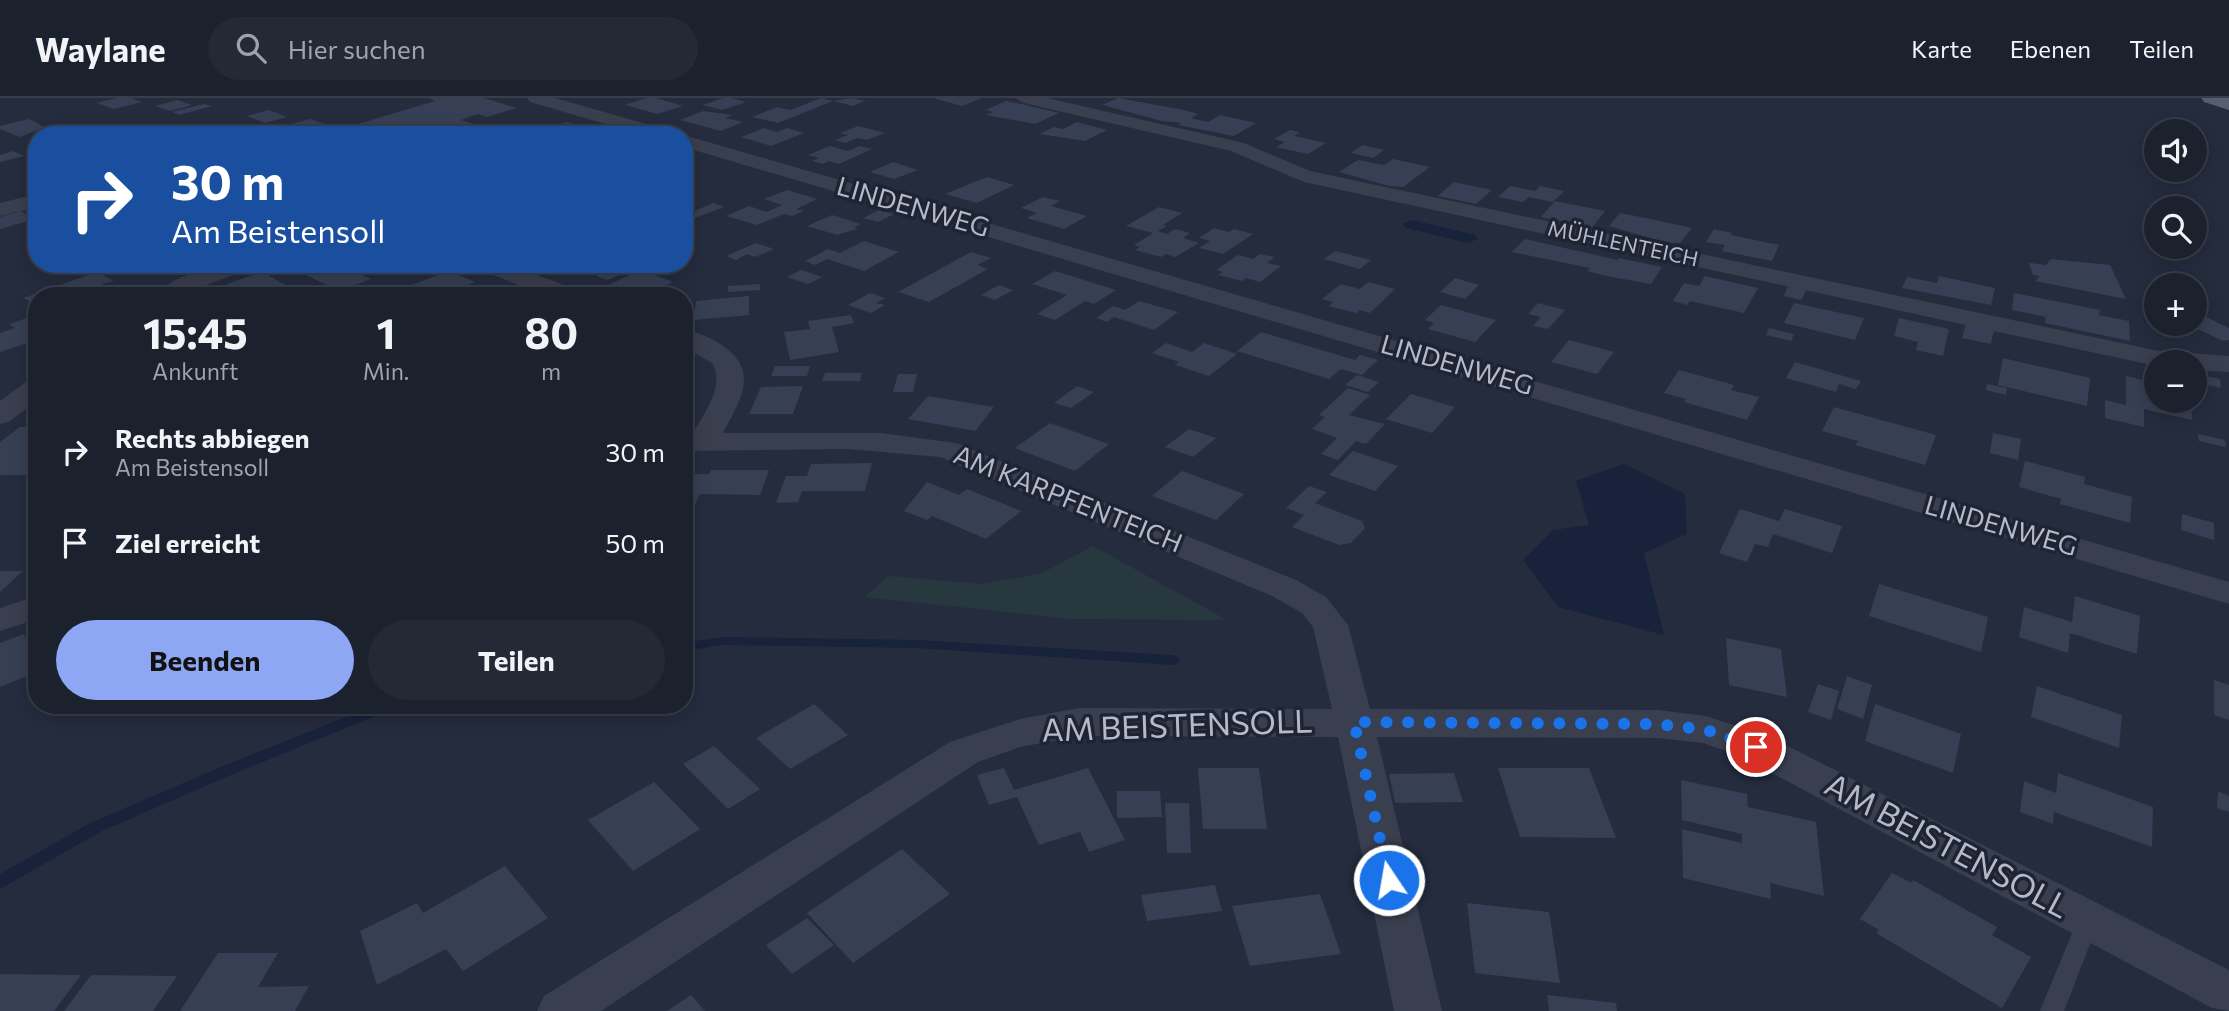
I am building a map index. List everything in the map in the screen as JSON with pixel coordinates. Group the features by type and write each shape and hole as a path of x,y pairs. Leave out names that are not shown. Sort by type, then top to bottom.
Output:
{"main road":[{"path":"2211,98 2229,104"}],"street":[{"path":"536,98 633,126"},
{"name":"MÜHLENTEICH","path":"1024,98 1237,147 1304,176 2158,359 2229,363"},
{"name":"LINDENWEG","path":"693,144 2229,593"},
{"path":"0,211 28,203"},
{"path":"184,287 217,273"},
{"path":"509,273 547,287"},
{"path":"693,340 724,358 732,373 731,388 694,442"},
{"path":"0,415 28,394"},
{"name":"AM KARPFENTEICH","path":"694,442 910,443 946,449 1284,588 1314,605 1330,625 1418,1011"},
{"path":"0,620 28,610"},
{"name":"AM BEISTENSOLL","path":"561,1011 964,752 1000,737 1038,727 1079,722 1658,724 1706,730 1756,747 2229,993"}],"lane":[{"path":"2052,1011 2088,920"}],"shaded area":[{"path":"1093,546 1227,620 1071,619 865,597 888,576 981,584 1040,574"}],"water":[{"path":"1412,220 1475,235 1478,239 1467,243 1406,228 1402,224"},
{"path":"1624,464 1685,494 1687,534 1644,553 1664,635 1558,607 1523,560 1553,530 1589,525 1576,481"}],"building":[{"path":"116,98 131,98 142,102 114,109 96,103"},
{"path":"428,98 484,98 517,108 487,117 478,114 461,120 480,126 358,124 435,101"},
{"path":"646,98 656,98 683,106 657,114 625,105"},
{"path":"723,98 746,102 722,110 703,105"},
{"path":"821,98 833,101 778,123 752,117 777,107 790,110"},
{"path":"851,98 865,101 853,106 833,101"},
{"path":"933,98 982,98 962,106"},
{"path":"1118,98 1184,110 1198,114 1191,118 1208,122 1220,115 1256,123 1234,136 1102,105"},
{"path":"177,100 192,105 170,111 155,106"},
{"path":"1006,101 1059,113 1035,124 986,115 993,112 986,110"},
{"path":"204,104 212,106 179,115 172,112"},
{"path":"269,110 287,117 265,123 247,116"},
{"path":"703,111 733,115 725,118 743,122 721,131 680,120"},
{"path":"29,119 43,126 28,126 28,134 20,137 0,129 0,126"},
{"path":"310,119 325,124 318,126 284,126"},
{"path":"567,122 580,126 555,126"},
{"path":"1077,122 1107,130 1085,141 1039,134 1054,127 1063,129"},
{"path":"858,126 885,133 867,140 858,138 845,143 835,140 848,135 840,133"},
{"path":"764,128 777,132 787,128 804,133 771,146 741,137"},
{"path":"1290,130 1300,132 1294,136 1326,143 1308,154 1276,147 1285,142 1274,139"},
{"path":"1362,145 1384,150 1373,158 1351,153"},
{"path":"830,146 848,151 859,146 872,149 839,164 812,161 819,158 808,155"},
{"path":"13,151 24,156 0,162 0,155"},
{"path":"1393,159 1430,167 1403,187 1389,186 1339,172 1358,160 1384,165"},
{"path":"893,162 918,170 894,179 870,172"},
{"path":"987,177 1014,185 977,203 945,194"},
{"path":"1454,182 1492,190 1476,204 1438,196"},
{"path":"1510,186 1535,191 1540,186 1564,191 1553,202 1529,197 1523,202 1498,197"},
{"path":"787,190 817,199 796,209 804,211 792,216 784,214 757,225 726,216 749,206 767,212 782,205 764,199"},
{"path":"1043,197 1060,201 1051,206 1087,216 1064,229 1027,218 1037,213 1021,208"},
{"path":"1555,201 1605,211 1592,228 1541,217"},
{"path":"713,203 724,207 695,218 693,212"},
{"path":"1159,207 1182,213 1158,231 1167,234 1175,229 1190,233 1183,238 1199,243 1175,257 1166,254 1161,257 1135,250 1140,247 1134,245 1153,233 1126,226"},
{"path":"879,210 894,214 878,222 863,218"},
{"path":"21,211 28,215 28,221 0,229 0,217"},
{"path":"1620,213 1692,228 1680,243 1667,243 1609,226"},
{"path":"832,215 861,224 855,227 857,229 837,235 807,226"},
{"path":"1214,228 1253,234 1223,254 1199,248 1210,241 1199,238"},
{"path":"1714,229 1779,245 1772,261 1722,251 1725,245 1706,242"},
{"path":"1525,239 1662,267 1651,284 1606,276 1587,271 1590,268 1512,252"},
{"path":"864,241 899,252 864,271 827,259 815,265 805,261 828,249 840,253"},
{"path":"756,243 774,249 755,257 747,254 736,260 726,256"},
{"path":"1335,251 1371,260 1360,269 1324,259"},
{"path":"971,252 991,258 977,265 988,269 929,302 898,292"},
{"path":"1260,254 1275,257 1267,263 1281,266 1260,282 1218,275 1223,272 1216,270 1238,255 1253,259"},
{"path":"2051,259 2110,265 2126,299 2035,281 2040,276 2033,275 2029,263 2046,265"},
{"path":"801,270 822,277 808,284 787,277"},
{"path":"1055,271 1116,290 1094,304 1085,301 1055,320 1037,314 1067,295 1032,284"},
{"path":"94,273 114,281 102,284 106,286 103,287 54,287"},
{"path":"259,273 286,285 281,287 218,287"},
{"path":"358,273 371,279 350,287 331,287 306,275"},
{"path":"444,273 454,273 475,282 462,287 406,287"},
{"path":"603,273 624,273 608,280 596,276"},
{"path":"634,273 649,273 673,282 662,287 606,286"},
{"path":"1705,276 1758,288 1744,313 1690,301 1687,305 1673,301 1684,283 1699,286"},
{"path":"1939,276 1995,288 1991,305 1902,288 1907,277 1937,283"},
{"path":"1455,278 1479,285 1465,299 1440,292"},
{"path":"1368,282 1395,289 1370,313 1360,310 1356,313 1329,306 1333,302 1322,299 1341,284 1360,289"},
{"path":"760,284 760,290 728,292 728,286"},
{"path":"999,285 1013,290 995,300 981,295"},
{"path":"1788,286 1806,290 1801,300 1784,296"},
{"path":"870,293 885,298 876,303 885,305 871,313 848,305"},
{"path":"2014,293 2100,310 2099,315 2129,321 2130,341 2045,323 2046,317 2012,310"},
{"path":"749,296 749,315 694,320 696,301"},
{"path":"1139,301 1178,312 1154,330 1114,317 1107,322 1096,318 1113,306 1125,310"},
{"path":"1538,303 1565,310 1548,329 1533,326 1541,317 1528,314"},
{"path":"1794,303 1864,318 1855,340 1784,323"},
{"path":"1441,305 1496,320 1475,342 1428,329 1434,323 1425,320"},
{"path":"851,315 854,323 832,327 839,352 790,360 784,332 810,329 808,321"},
{"path":"2207,317 2229,328 2229,340 2223,341 2207,333"},
{"path":"1899,318 1949,329 1943,356 1916,350 1918,342 1894,336"},
{"path":"28,319 28,343 0,352 0,333 15,328 9,324"},
{"path":"1966,324 1994,330 1991,344 1962,338"},
{"path":"1769,328 1794,334 1791,341 1766,335"},
{"path":"1261,332 1355,360 1360,355 1378,360 1362,375 1341,369 1329,379 1237,351"},
{"path":"1569,340 1614,352 1597,374 1551,362"},
{"path":"1166,343 1192,352 1204,343 1237,354 1209,376 1175,365 1179,362 1152,353"},
{"path":"2003,358 2090,378 2087,406 1998,385"},
{"path":"1795,362 1861,381 1856,389 1839,384 1836,392 1786,378"},
{"path":"775,366 810,366 807,376 771,376"},
{"path":"1679,370 1734,385 1731,390 1759,397 1747,420 1684,402 1686,399 1664,393"},
{"path":"825,373 862,373 860,381 822,381"},
{"path":"898,374 917,374 913,392 893,392"},
{"path":"1357,375 1379,382 1368,392 1345,385"},
{"path":"2126,376 2144,380 2144,427 2105,418 2105,400 2126,405"},
{"path":"2207,377 2220,379 2221,388 2207,385"},
{"path":"1987,384 2007,388 2006,395 1986,390"},
{"path":"803,386 793,414 749,414 761,387"},
{"path":"1077,386 1094,392 1071,408 1054,403"},
{"path":"1348,388 1370,395 1349,415 1385,424 1366,444 1356,441 1338,460 1321,454 1337,438 1312,429 1325,417 1319,415"},
{"path":"1411,394 1455,407 1432,433 1386,419"},
{"path":"928,396 994,407 975,431 908,419"},
{"path":"1834,407 1936,435 1925,465 1855,445 1858,441 1822,431"},
{"path":"2161,413 2192,413 2192,420"},
{"path":"1050,423 1109,444 1075,471 1015,448"},
{"path":"20,427 28,427 28,475 0,475 0,442"},
{"path":"1189,429 1216,438 1193,457 1165,447"},
{"path":"1993,433 2021,439 2018,460 1990,453"},
{"path":"2198,434 2225,440 2226,447 2199,441"},
{"path":"1353,451 1398,466 1375,491 1329,475"},
{"path":"2025,461 2085,477 2084,484 2132,497 2130,523 2060,504 2061,499 2019,487"},
{"path":"872,463 865,491 802,491 798,502 776,503 786,476 807,476 811,464"},
{"path":"711,470 769,470 760,495 700,494 693,509 693,474 709,474"},
{"path":"1182,471 1244,494 1216,520 1152,496"},
{"path":"927,482 959,495 967,489 1021,511 986,539 932,516 927,520 904,511"},
{"path":"1309,486 1327,492 1315,503 1362,521 1365,528 1351,543 1339,545 1292,527 1304,515 1286,508"},
{"path":"1740,509 1779,521 1785,509 1842,526 1832,553 1773,534 1768,547 1755,544 1747,562 1719,553"},
{"path":"2182,514 2214,523 2214,540 2181,530"},
{"path":"0,571 23,571 0,592"},
{"path":"1879,584 1988,617 1981,652 1869,616"},
{"path":"2075,596 2140,616 2137,654 2070,633 2068,653 2019,637 2024,607 2072,622"},
{"path":"24,634 28,638 28,676 0,687 0,643"},
{"path":"1726,638 1781,649 1787,697 1729,685"},
{"path":"1847,676 1872,685 1863,719 1837,709"},
{"path":"2214,680 2229,685 2229,720 2214,715"},
{"path":"1818,684 1839,691 1831,720 1808,712"},
{"path":"2037,686 2122,715 2119,748 2031,717"},
{"path":"814,704 848,735 790,769 756,738"},
{"path":"1875,704 1961,734 1953,773 1865,741"},
{"path":"714,746 760,789 728,809 683,764"},
{"path":"1004,768 1014,790 1088,768 1125,840 1089,852 1080,832 1039,845 1017,797 989,805 977,775"},
{"path":"1198,768 1259,768 1267,829 1203,829"},
{"path":"1498,768 1589,768 1616,838 1520,837"},
{"path":"1454,773 1463,802 1395,803 1389,774"},
{"path":"2058,773 2153,807 2152,847 2054,812 2053,824 2020,812 2024,781 2056,793"},
{"path":"1681,780 1747,794 1748,807 1816,822 1824,896 1770,883 1771,899 1683,878 1682,829 1742,843 1742,834 1682,820"},
{"path":"654,782 700,829 633,871 588,820"},
{"path":"1117,791 1160,791 1162,817 1117,818"},
{"path":"2218,791 2229,796 2229,812 2217,808"},
{"path":"1165,803 1189,803 1191,853 1167,853"},
{"path":"902,849 950,894 853,963 807,913"},
{"path":"505,866 548,918 463,971 446,949 377,985 360,931 417,903 423,913"},
{"path":"1892,873 1912,883 1913,880 1997,927 1992,935 2031,957 2002,1008 1876,933 1879,930 1860,919"},
{"path":"1215,885 1222,911 1147,921 1141,895"},
{"path":"1320,894 1341,954 1250,966 1232,906"},
{"path":"1467,903 1549,912 1560,983 1475,973"},
{"path":"807,918 834,945 792,974 766,945"},
{"path":"218,953 278,953 258,987 309,986 295,1011 180,1011"},
{"path":"0,974 81,975 54,1011 0,1011"},
{"path":"91,975 177,976 153,1011 64,1011"},
{"path":"691,995 705,1011 667,1011"},
{"path":"1547,995 1616,1003 1617,1011 1549,1011"}],"waterway":[{"path":"693,646 723,641 917,644 1173,660"},
{"path":"0,882 96,827 368,714"}],"route":[{"path":"1389,880 1354,722 1658,724 1706,730 1756,747"}]}
